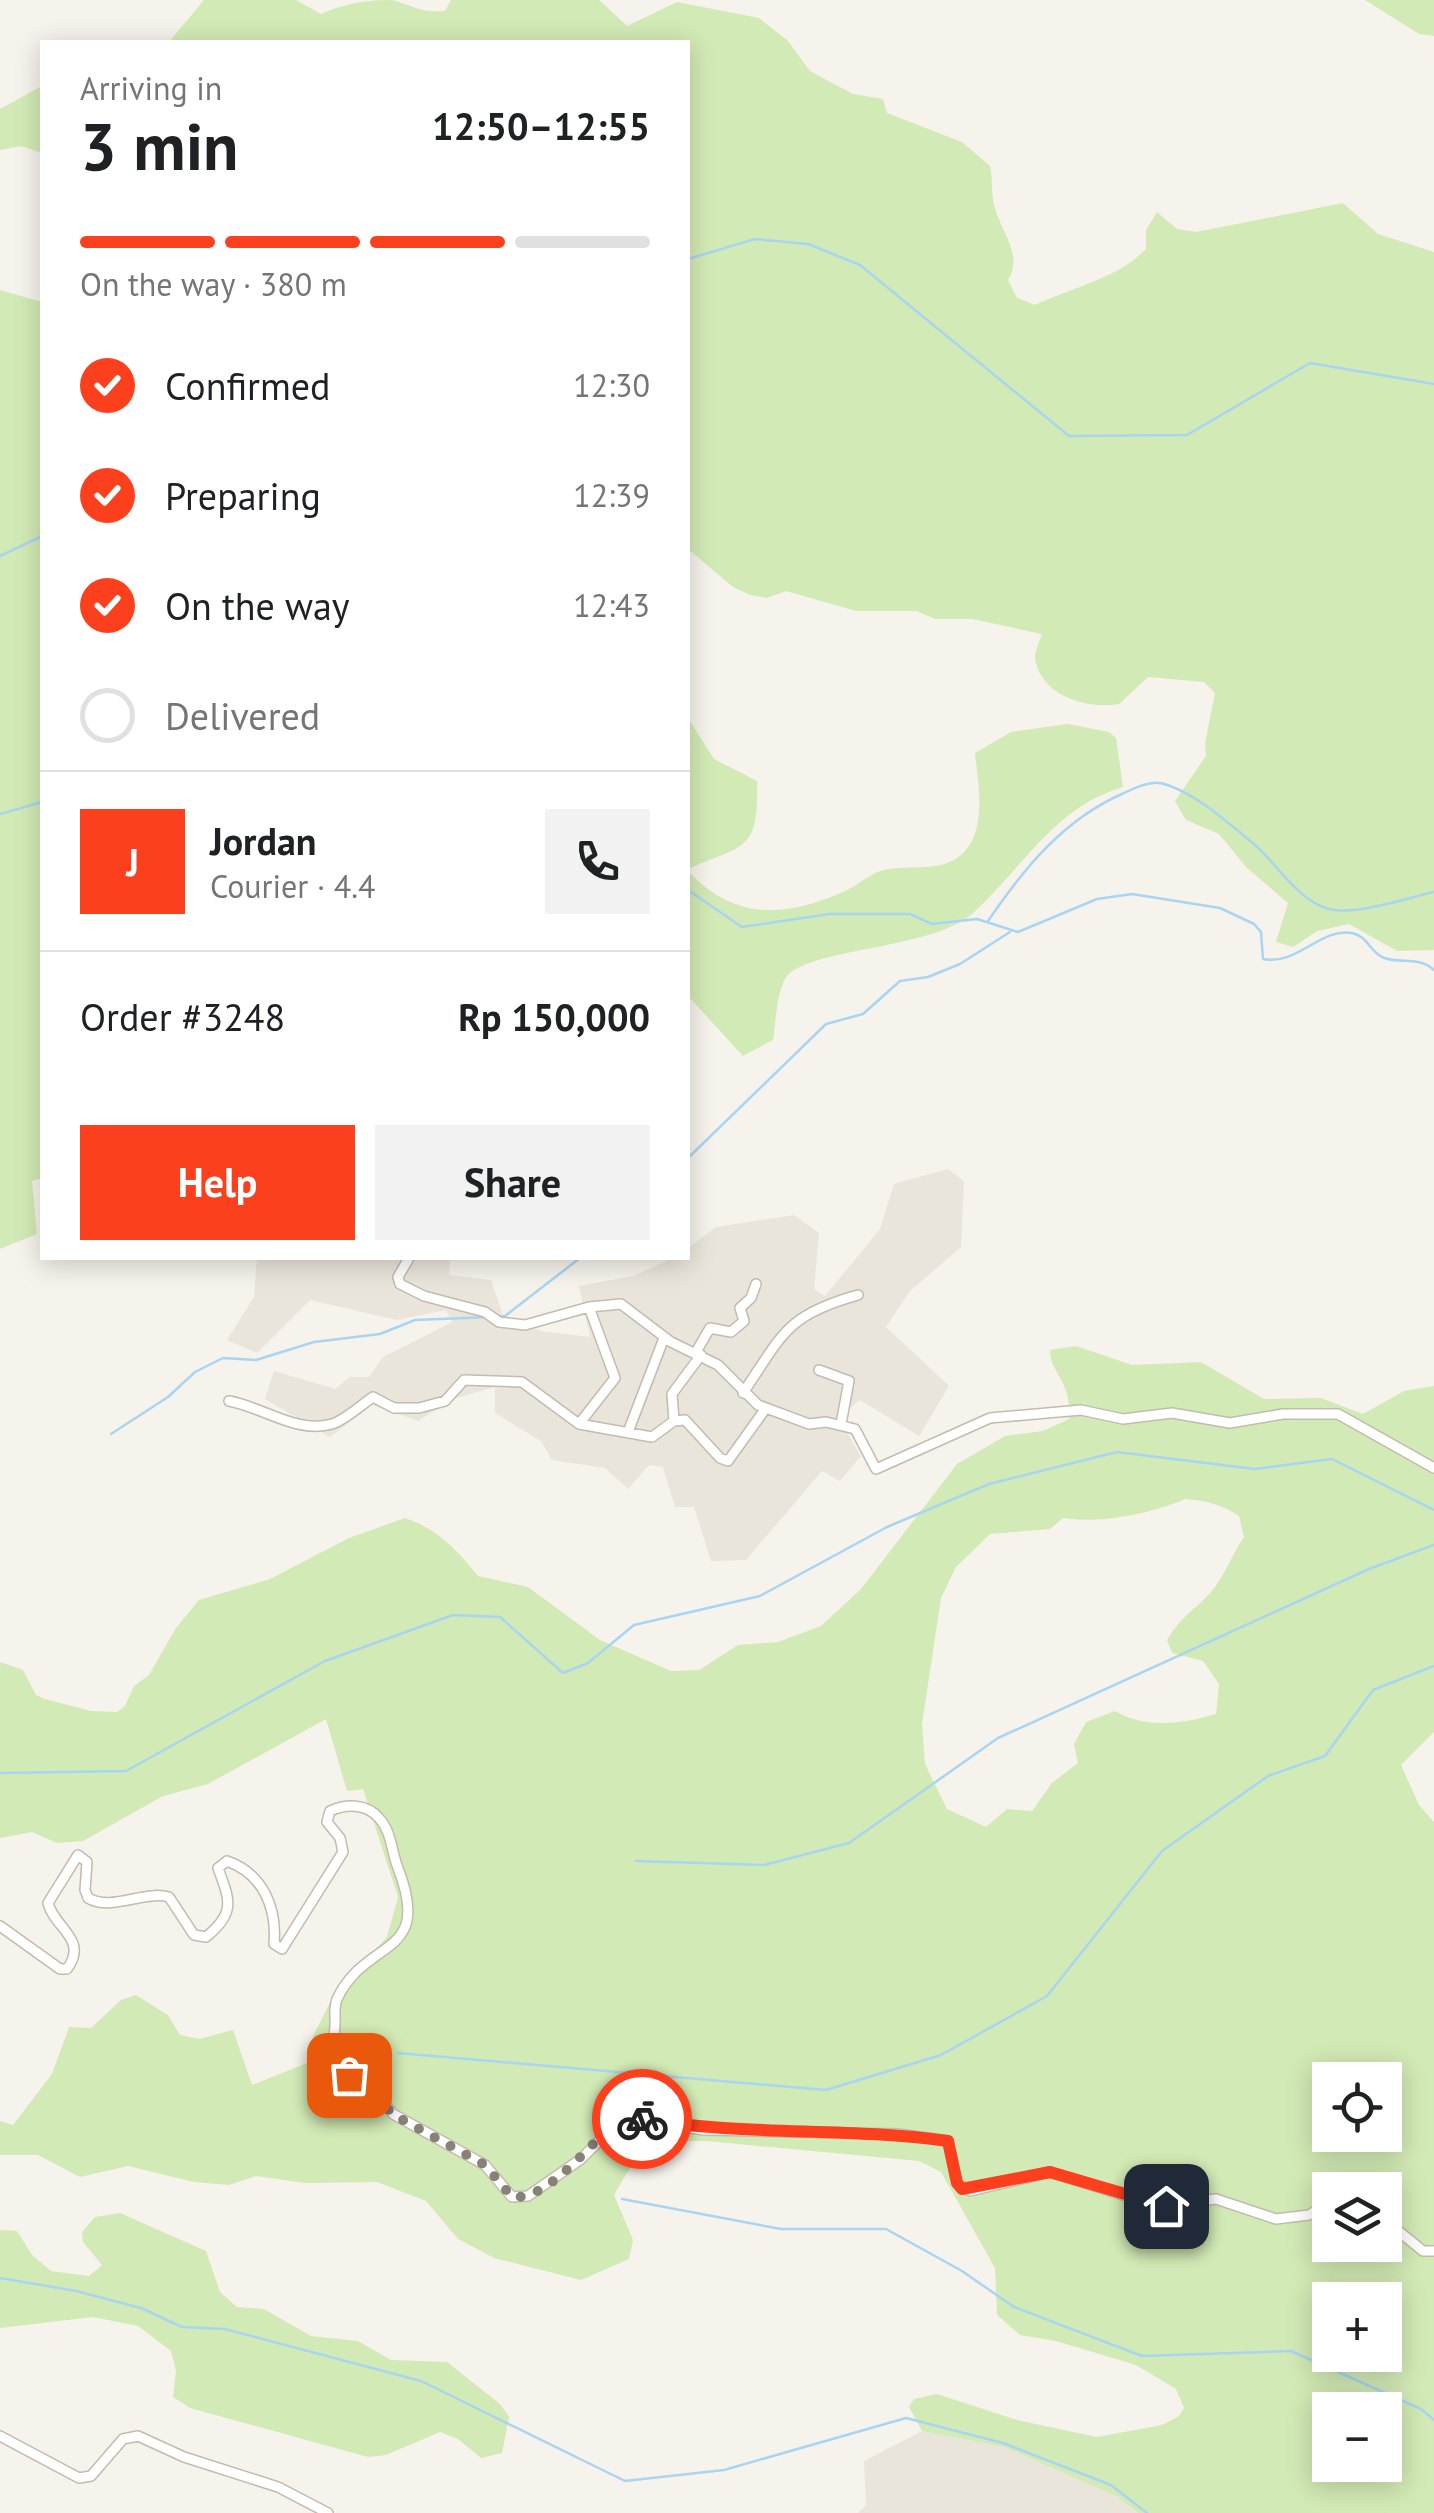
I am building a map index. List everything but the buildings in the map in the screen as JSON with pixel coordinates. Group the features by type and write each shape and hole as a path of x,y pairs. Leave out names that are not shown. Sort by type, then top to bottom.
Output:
{"street":[{"path":"408,1260 398,1277 400,1284 424,1296 485,1312 498,1322 540,1324 589,1307 621,1304 664,1338 718,1364 744,1393 766,1408 809,1424 841,1424 859,1432 878,1469 953,1431 1014,1413 1082,1410 1124,1419 1172,1413 1230,1423 1282,1414 1338,1414 1434,1468"},
{"path":"674,1421 672,1394 710,1328 731,1332 744,1320 740,1308 751,1298 756,1284"},
{"path":"744,1393 787,1329 814,1307 858,1295"},
{"path":"579,1424 615,1378 589,1307"},
{"path":"628,1432 664,1338"},
{"path":"820,1370 849,1382 841,1424"},
{"path":"229,1401 250,1405 285,1422 317,1425 335,1423 373,1397 408,1410 440,1404 464,1380 504,1378 533,1387 579,1424 652,1437 674,1421 685,1420 720,1458 728,1460 766,1408"},
{"path":"0,1926 60,1969 67,1969 74,1959 72,1937 48,1903 78,1855 87,1862 84,1890 88,1898 102,1904 152,1895 169,1898 179,1906 194,1934 206,1937 229,1908 229,1892 218,1868 227,1860 267,1894 276,1924 274,1944 282,1949 342,1852 340,1838 327,1822 330,1811 361,1806 377,1815 390,1837 404,1884 407,1927 399,1939 366,1963 337,1999 333,2036 313,2059 313,2068 349,2075 370,2086 392,2114 485,2165 512,2197 528,2196 581,2159 610,2127 634,2117 704,2130 898,2134 948,2141 957,2183 970,2191 1050,2172 1166,2206 1216,2199 1276,2219 1312,2214"},
{"path":"1402,2234 1423,2251 1434,2251"},
{"path":"0,2436 70,2475 85,2478 123,2439 138,2436 184,2456 278,2487 328,2513"}],"shaded area":[{"path":"948,1169 964,1181 961,1247 909,1292 886,1327 949,1386 919,1436 860,1400 838,1418 861,1456 840,1481 822,1471 746,1560 711,1561 694,1507 675,1507 663,1467 649,1465 628,1489 605,1468 552,1460 541,1441 495,1413 495,1387 453,1399 418,1421 372,1405 330,1437 265,1399 274,1371 335,1389 350,1377 369,1377 383,1357 452,1322 446,1310 397,1320 310,1300 257,1353 227,1340 254,1297 257,1260 450,1260 449,1275 491,1280 503,1315 541,1331 590,1337 579,1286 633,1276 669,1260 690,1260 690,1246 716,1227 794,1215 819,1233 814,1289 825,1296 880,1229 894,1184"},
{"path":"922,2431 1004,2447 1118,2497 1138,2513 858,2513 866,2505 864,2461"}],"green space":[{"path":"204,0 296,0 321,14 346,5 382,0 445,11 451,0 599,0 627,26 677,2 759,18 788,41 810,71 853,94 883,99 887,113 962,142 990,166 994,205 1012,252 1008,280 1017,298 1035,305 1108,275 1134,259 1146,249 1146,230 1157,212 1177,229 1196,232 1343,203 1378,234 1434,252 1434,950 1397,951 1349,924 1317,931 1293,947 1276,942 1288,903 1247,868 1219,834 1186,820 1175,801 1206,756 1215,693 1204,682 1148,677 1119,704 1080,702 1055,691 1039,670 1035,655 1042,634 972,619 935,619 917,611 856,611 786,591 767,598 750,595 733,587 690,551 690,40 171,40"},
{"path":"1365,0 1434,0 1434,36 1419,34"},
{"path":"40,87 40,152 21,146 0,150 0,109"},
{"path":"0,290 40,301 40,1179 32,1181 37,1234 0,1249"},
{"path":"690,721 714,759 757,781 755,822 751,834 735,849 690,868"},
{"path":"1068,724 1109,732 1116,738 1123,787 1099,796 1058,824 972,914 953,926 797,969 782,986 773,1040 743,1056 690,998 690,873 723,899 761,910 780,910 821,901 884,870 948,863 972,841 979,817 975,753 1011,732"},
{"path":"1076,1346 1132,1365 1201,1362 1264,1399 1321,1398 1363,1414 1404,1391 1434,1386 1434,1732 1401,1765 1419,1805 1434,1822 1434,2513 1138,2513 1118,2497 1004,2447 922,2431 909,2407 914,2399 937,2394 1017,2420 1097,2437 1162,2425 1179,2416 1184,2408 1176,2389 1136,2365 1056,2341 1020,2335 997,2315 995,2268 941,2172 919,2161 707,2141 669,2141 639,2152 614,2195 633,2240 629,2259 581,2280 494,2258 458,2239 426,2201 377,2182 305,2183 256,2176 229,2185 194,2182 128,2166 80,2177 38,2155 0,2155 0,2121 13,2125 52,2074 69,2027 91,2028 121,2000 136,1995 168,2015 180,2035 199,2039 233,2030 252,2085 307,2063 313,2036 332,1999 387,1937 398,1897 363,1789 347,1791 326,1719 208,1784 163,1796 83,1841 57,1843 32,1832 0,1838 0,1662 23,1670 36,1695 45,1699 91,1711 117,1712 125,1706 134,1686 149,1675 176,1628 199,1600 270,1579 349,1538 405,1518 446,1541 478,1576 528,1587 600,1640 671,1671 699,1670 738,1645 778,1642 821,1626 861,1589 957,1464 1005,1436 1043,1431 1069,1419 1067,1395 1050,1350","holes":["1185,1499 1207,1502 1239,1516 1244,1537 1216,1585 1167,1640 1172,1653 1203,1661 1219,1684 1216,1714 1164,1723 1139,1720 1115,1711 1086,1722 1074,1744 1078,1763 1052,1783 1032,1811 1007,1809 986,1827 947,1809 925,1764 922,1724 941,1598 956,1567 990,1534 1050,1529 1063,1518 1109,1519"]},
{"path":"120,2213 206,2251 220,2292 237,2307 264,2309 311,2336 358,2341 391,2360 447,2362 500,2404 509,2417 502,2453 481,2458 458,2439 440,2432 386,2455 368,2457 190,2408 173,2397 176,2370 171,2351 138,2326 93,2317 0,2328 0,2230 17,2231 32,2255 51,2271 89,2276 102,2265 83,2242 82,2232 95,2217"}],"waterway":[{"path":"690,258 755,239 808,244 860,265 1069,436 1187,435 1310,363 1434,384"},
{"path":"0,556 40,537"},
{"path":"988,921 1031,864 1064,831 1102,804 1137,787 1156,783 1185,793 1222,818 1318,905 1353,910 1434,892"},
{"path":"0,814 40,803"},
{"path":"690,891 742,927 830,914 910,914 932,924 977,919 1018,932 1097,899 1132,894 1220,908 1254,924 1261,932 1263,959 1287,957 1330,936 1352,933 1382,957 1415,961 1434,970"},
{"path":"690,1156 826,1024 863,1014 900,981 928,977 960,964 1010,932"},
{"path":"497,1317 505,1316 577,1260"},
{"path":"111,1434 168,1397 195,1372 223,1358 256,1360 314,1342 380,1334 415,1320 489,1317"},
{"path":"0,1773 126,1771 325,1661 453,1615 500,1617 563,1673 588,1663 634,1625 760,1596 887,1527 989,1484 1117,1452 1255,1469 1332,1459 1434,1510"},
{"path":"636,1861 764,1865 849,1843 998,1738 1369,1569 1434,1545"},
{"path":"398,2053 826,2090 941,2055 1047,1996 1162,1851 1268,1776 1325,1756 1373,1690 1434,1666"},
{"path":"622,2199 781,2229 886,2229 962,2271 1014,2307 1142,2356 1291,2351 1421,2409 1434,2420"},
{"path":"0,2278 76,2291 141,2308 182,2327 225,2329 421,2381 625,2481 724,2470 906,2418 1003,2443 1111,2485 1147,2513"}],"way so far":[{"path":"349,2075 370,2086 392,2114 485,2165 512,2197 528,2196 581,2159 622,2118 642,2119"}],"route":[{"path":"642,2119 704,2130 898,2134 948,2141 957,2183 962,2189 970,2191 1050,2172 1072,2176 1114,2194 1166,2206"}]}
